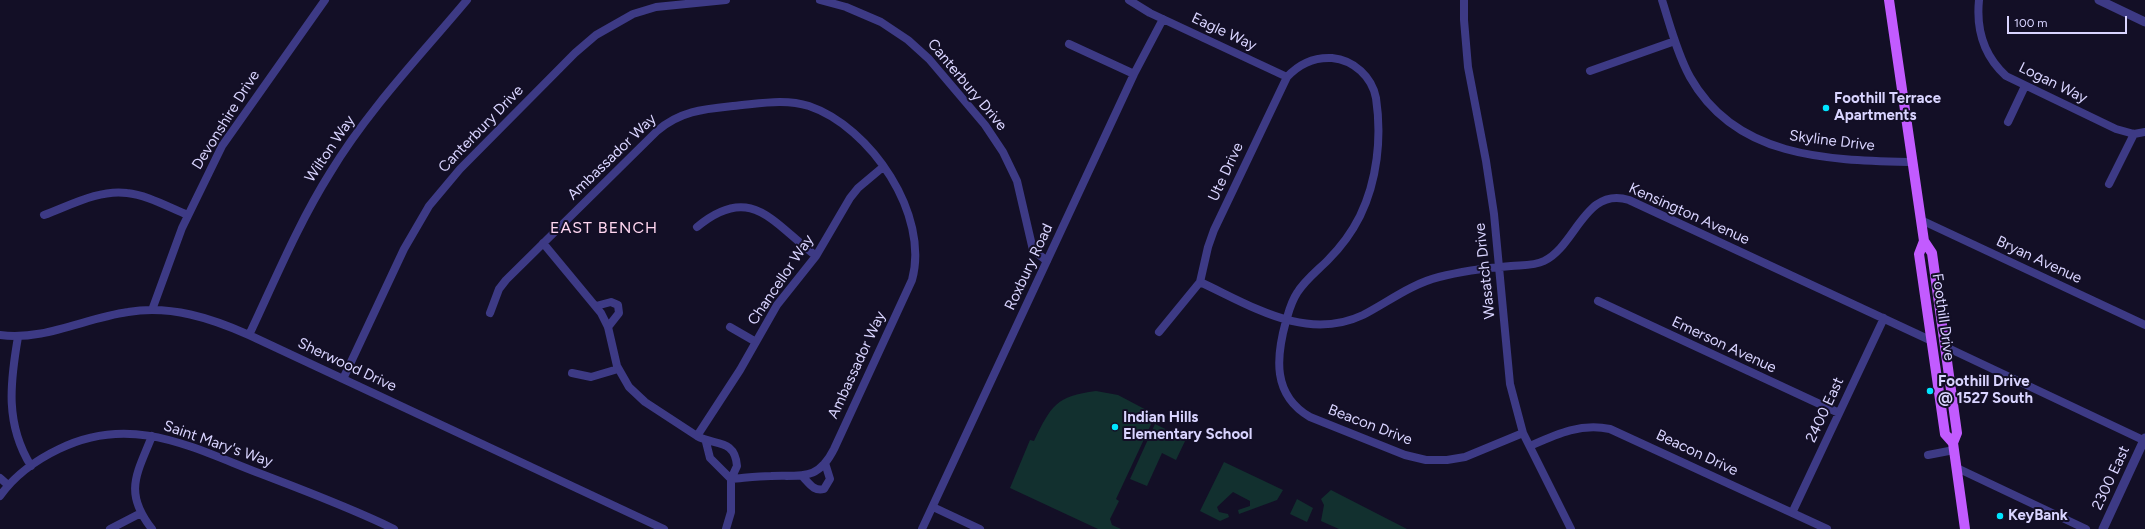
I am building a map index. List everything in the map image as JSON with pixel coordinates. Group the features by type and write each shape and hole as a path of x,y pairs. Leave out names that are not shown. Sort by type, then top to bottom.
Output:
{"main road":[{"name":"Foothill Drive","path":"1888,0 1924,241 1932,253 1946,347 1957,433 1953,447"},
{"name":"Foothill Drive","path":"1924,241 1919,254 1945,434 1953,447 1965,529"}],"street":[{"name":"Devonshire Drive","path":"152,310 188,215 222,146 325,0"},
{"name":"Wilton Way","path":"249,335 304,218 330,171 365,121 467,0"},
{"name":"Canterbury Drive","path":"343,379 411,235 429,206 449,180 596,35 627,17 656,4 726,0"},
{"name":"Canterbury Drive","path":"820,0 846,7 881,22 908,40 929,59 985,125 1003,152 1020,192 1033,250 1047,261"},
{"name":"Eagle Way","path":"1129,0 1163,19 1287,77"},
{"name":"Wasatch Drive","path":"1464,0 1468,67 1486,161 1500,267 1509,376 1517,412 1524,433 1571,529"},
{"name":"Skyline Drive","path":"1662,0 1675,41 1687,70 1701,94 1716,110 1747,135 1769,145 1801,153 1877,161 1912,162"},
{"name":"Logan Way","path":"1979,0 1980,28 1988,55 2006,76 2116,129 2134,134 2145,132"},
{"path":"2099,0 2145,22"},
{"name":"Roxbury Road","path":"922,529 1134,74 1163,19"},
{"path":"1590,71 1675,41"},
{"path":"1070,44 1134,74"},
{"name":"Beacon Drive","path":"1287,77 1300,65 1317,59 1334,58 1352,64 1363,73 1372,87 1376,99 1378,131 1375,172 1360,216 1337,250 1306,280 1296,293 1290,305 1279,343 1280,379 1293,403 1310,417 1404,454 1426,460 1447,460 1465,457 1524,433"},
{"name":"Ute Drive","path":"1200,282 1213,234 1287,77"},
{"path":"2008,122 2025,86"},
{"name":"Ambassador Way","path":"490,313 499,289 506,280 657,131 676,117 703,109 773,102 809,106 829,115 850,130 867,146 900,192 907,208 915,244 915,271 909,288 834,449 825,463 814,472 803,477"},
{"path":"2109,184 2134,134"},
{"name":"Chancellor Way","path":"697,436 781,299 816,256 854,193 883,167"},
{"path":"44,215 97,196 120,192 142,197 188,215"},
{"name":"Kensington Avenue","path":"1200,282 1286,320 1316,326 1341,323 1363,315 1428,280 1446,275 1500,267 1530,265 1544,261 1561,247 1594,205 1604,200 1620,198 1629,200 1932,341"},
{"path":"697,227 708,217 726,209 749,207 769,216 816,256"},
{"name":"Bryan Avenue","path":"1921,220 2145,325"},
{"path":"543,243 596,306 608,327 618,369 625,382 639,397 706,442 723,444 733,453 737,466 731,479 731,512 726,529"},
{"path":"1158,332 1200,282"},
{"name":"Emerson Avenue","path":"1598,301 1839,413"},
{"path":"596,306 611,302 618,305 619,313 608,327"},
{"name":"Sherwood Drive","path":"0,335 18,336 41,333 127,312 152,310 177,312 203,317 249,335 664,529"},
{"name":"2400 East","path":"1792,513 1884,318"},
{"path":"730,327 756,342"},
{"path":"18,336 13,376 13,426 17,440 31,466"},
{"path":"1946,347 2145,440"},
{"path":"572,373 590,377 618,369"},
{"name":"Beacon Drive","path":"1530,446 1574,428 1592,426 1610,429 1827,529"},
{"name":"Saint Mary's Way","path":"0,496 8,485 31,466 65,446 95,436 125,432 152,436 198,450 322,497 394,529"},
{"path":"152,436 134,483 137,502 141,513 152,529"},
{"name":"2300 East","path":"2103,529 2145,440"},
{"path":"706,442 710,458 731,479 772,476 803,477 812,487 819,490 824,489 830,480 825,463"},
{"path":"1928,455 1953,447"},
{"path":"1957,468 2086,529"},
{"path":"0,478 8,485"},
{"path":"933,507 980,529"},
{"path":"110,529 141,513"}],"green space":[{"path":"1096,391 1118,395 1154,414 1154,418 1116,499 1119,501 1110,519 1112,525 1121,529 1098,529 1010,488 1030,440 1034,441 1045,419 1056,405 1072,396"},
{"path":"1155,424 1186,439 1176,460 1162,453 1147,486 1130,479"},
{"path":"1224,462 1283,490 1277,500 1239,514 1238,510 1250,506 1250,501 1233,492 1217,507 1219,512 1228,514 1229,517 1220,521 1200,511"},
{"path":"1331,490 1407,529 1339,529 1321,521 1324,505 1321,499"},
{"path":"1297,499 1313,508 1307,522 1290,514"}],"place":[{"name":"Foothill Terrace Apartments","path":"1826,108"},
{"name":"Foothill Drive @ 1527 South","path":"1930,391"},
{"name":"Indian Hills Elementary School","path":"1115,427"},
{"name":"KeyBank","path":"2000,516"}],"district":[{"name":"EAST BENCH","path":"604,228"}]}
